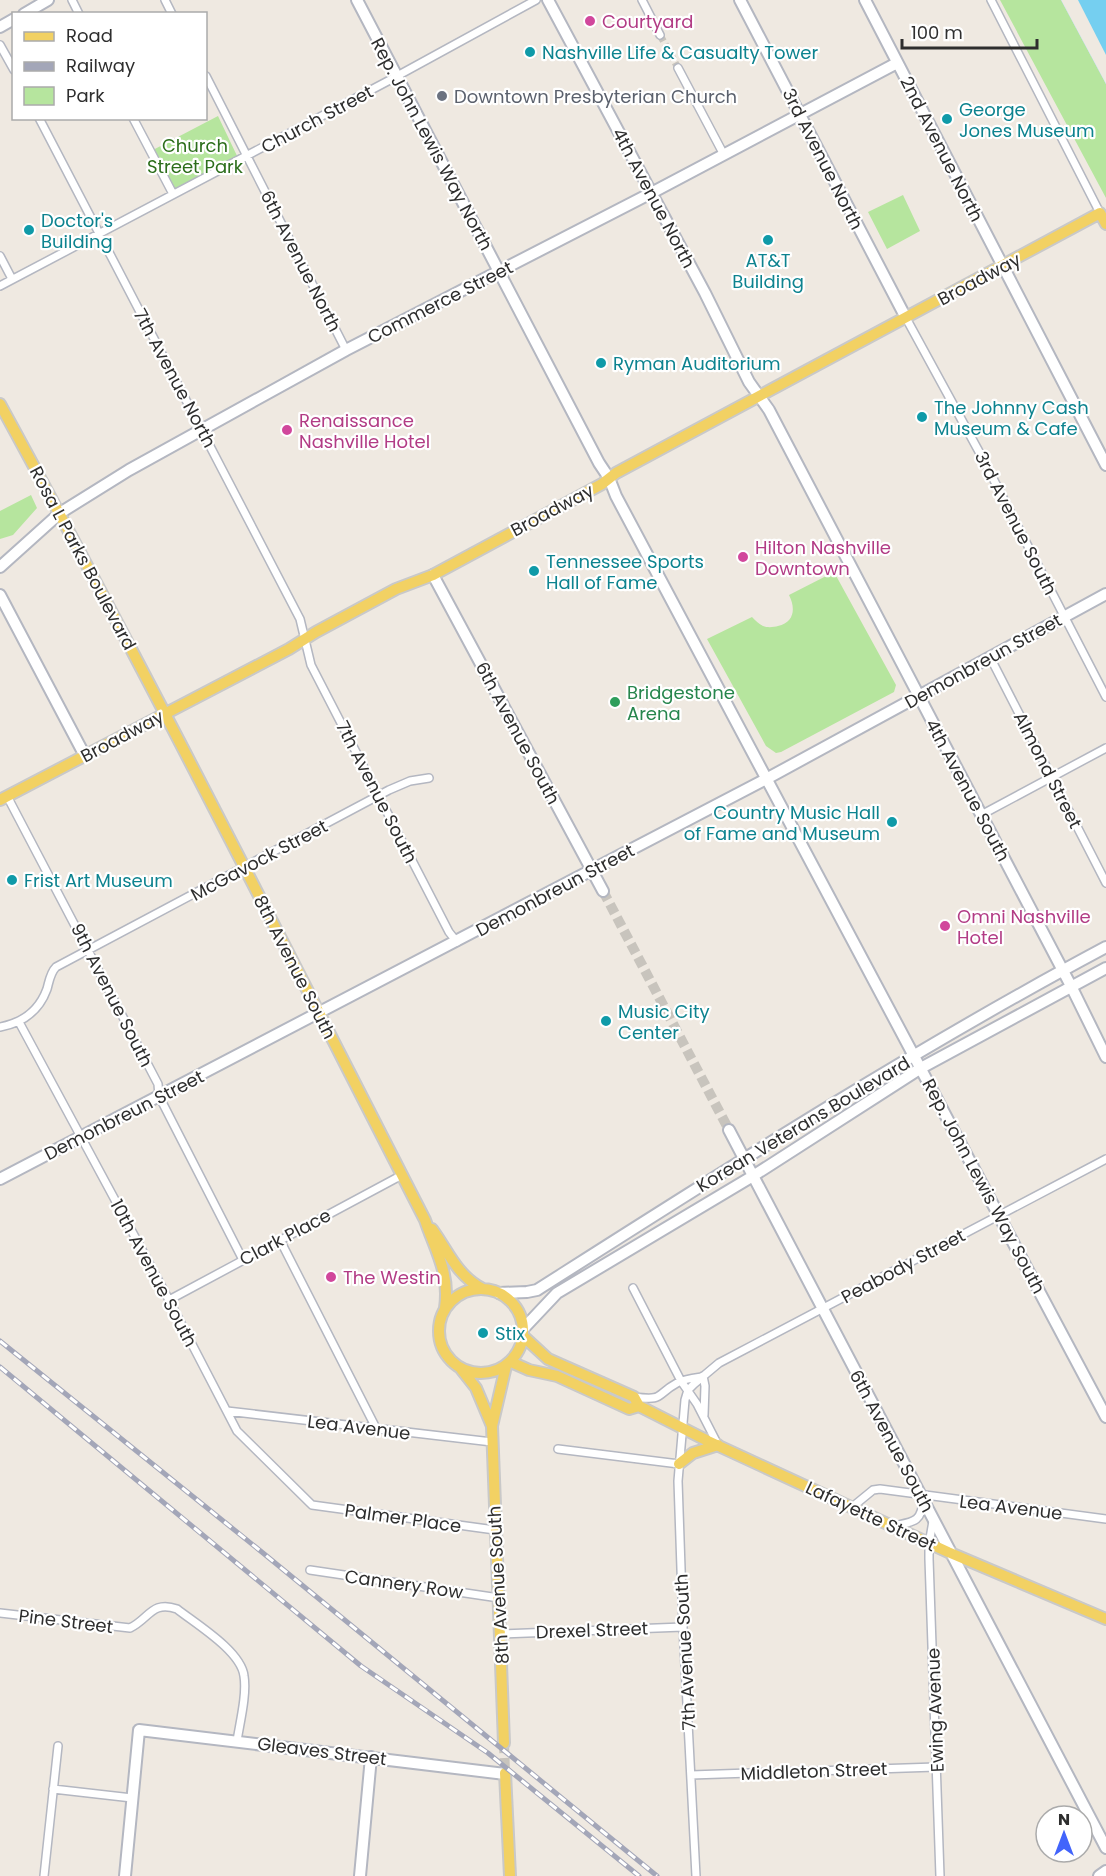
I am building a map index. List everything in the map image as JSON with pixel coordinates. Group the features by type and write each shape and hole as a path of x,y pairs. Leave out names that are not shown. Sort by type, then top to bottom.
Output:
{"main road":[{"path":"1100,213 1106,224"},
{"name":"Broadway","path":"4,798 289,649 396,589 433,575 1100,213"},
{"name":"Rosa L Parks Boulevard","path":"0,404 165,714"},
{"name":"8th Avenue South","path":"165,714 425,1220 436,1253 445,1269 447,1292 445,1308"},
{"name":"8th Avenue South","path":"425,1220 461,1273 483,1289"},
{"path":"483,1289 499,1293 517,1309 523,1332 518,1352 509,1364 483,1373 461,1369 446,1356 439,1337 440,1317 445,1308 461,1293 483,1289"},
{"name":"Lafayette Street","path":"523,1332 548,1359 637,1402 682,1428 951,1554 1106,1618"},
{"name":"8th Avenue South","path":"504,1743 492,1426 509,1364"},
{"name":"Lafayette Street","path":"509,1364 565,1379 629,1409 637,1402"},
{"name":"8th Avenue South","path":"461,1369 476,1388 482,1408 492,1426"},
{"path":"680,1464 693,1453 718,1445"},
{"path":"505,1774 510,1876"}],"street":[{"path":"27,12 48,0"},
{"name":"Rep. John Lewis Way North","path":"357,0 599,463 609,478"},
{"name":"Church Street","path":"0,286 397,77 536,0"},
{"name":"4th Avenue North","path":"548,0 759,397"},
{"path":"642,0 660,35"},
{"name":"3rd Avenue North","path":"740,0 906,318"},
{"name":"2nd Avenue North","path":"865,0 1106,465"},
{"path":"991,0 1100,213"},
{"path":"0,45 12,66"},
{"name":"Commerce Street","path":"0,567 60,513 129,471 346,350 897,63"},
{"path":"678,68 724,154"},
{"name":"6th Avenue North","path":"207,78 346,350"},
{"name":"7th Avenue North","path":"40,120 300,619 304,639"},
{"path":"134,120 173,194"},
{"path":"0,256 12,279"},
{"name":"3rd Avenue South","path":"906,318 983,459 1106,697"},
{"name":"4th Avenue South","path":"759,397 769,410 1106,1057"},
{"name":"Rep. John Lewis Way South","path":"609,478 616,496 1106,1417"},
{"name":"6th Avenue South","path":"433,575 603,891"},
{"name":"Demonbreun Street","path":"0,1179 768,778 1106,594"},
{"path":"0,596 85,756"},
{"name":"7th Avenue South","path":"304,639 311,665 456,942"},
{"name":"Almond Street","path":"990,657 1106,883"},
{"path":"981,815 1106,748"},
{"name":"McGavock Street","path":"19,1022 41,1001 52,971 56,967 379,796 410,782 429,778"},
{"name":"9th Avenue South","path":"4,798 89,950 158,1084 159,1096 243,1260"},
{"name":"Korean Veterans Boulevard","path":"499,1293 537,1290 744,1158 1062,970 1106,947"},
{"name":"Korean Veterans Boulevard","path":"523,1332 556,1293 753,1176 921,1068 1106,969"},
{"path":"0,1027 19,1022"},
{"name":"10th Avenue South","path":"19,1022 237,1431 312,1506"},
{"name":"6th Avenue South","path":"729,1130 1106,1848"},
{"name":"Peabody Street","path":"688,1390 719,1363 1106,1159"},
{"name":"Clark Place","path":"169,1300 402,1175"},
{"path":"280,1240 377,1430"},
{"path":"633,1288 681,1381 718,1445"},
{"path":"703,1376 704,1418"},
{"name":"Peabody Street","path":"637,1402 659,1397 681,1381 703,1376"},
{"path":"682,1428 688,1390"},
{"name":"Lea Avenue","path":"227,1411 492,1442"},
{"name":"7th Avenue South","path":"682,1428 678,1481 696,1876"},
{"path":"558,1449 680,1464"},
{"name":"Lea Avenue","path":"851,1508 873,1490 880,1489 921,1498 1106,1519"},
{"path":"892,1526 916,1520 921,1514 921,1498"},
{"name":"Palmer Place","path":"312,1506 495,1530"},
{"name":"Ewing Avenue","path":"933,1521 929,1544 940,1876"},
{"name":"Cannery Row","path":"310,1570 499,1598"},
{"name":"Pine Street","path":"0,1613 130,1628 159,1607 167,1605 177,1609 233,1654 243,1668 245,1680 237,1741"},
{"name":"Drexel Street","path":"500,1634 683,1627"},
{"name":"Gleaves Street","path":"132,1798 139,1730 505,1774"},
{"path":"44,1876 58,1746"},
{"path":"360,1876 371,1757"},
{"name":"Middleton Street","path":"691,1775 936,1767"},
{"path":"53,1789 132,1798 125,1876"},
{"path":"1099,1876 1106,1871"}],"green space":[{"path":"1000,0 1061,0 1106,84 1106,198"},
{"name":"Church Street Park","path":"218,116 239,160 173,194 151,151"},
{"path":"903,195 920,231 887,249 868,212"},
{"path":"31,495 37,508 13,535 0,539 0,511"},
{"path":"834,572 896,685 894,692 776,753 766,746 707,639 752,617 765,627 783,624 790,618 793,610 789,595"}],"water":[{"path":"1061,0 1106,0 1106,84"}],"pier":[{"path":"1061,0 1078,0 1106,55 1106,84"}],"tunnel":[{"path":"660,35 678,68"},
{"path":"603,891 729,1130"},
{"path":"504,1743 505,1773"}],"railway":[{"path":"0,1341 657,1876"},
{"path":"0,1367 361,1666 488,1753 639,1876"}],"place":[{"name":"Courtyard","path":"590,21"},
{"name":"Nashville Life & Casualty Tower","path":"530,52"},
{"name":"Downtown Presbyterian Church","path":"442,96"},
{"name":"George Jones Museum","path":"947,119"},
{"name":"Doctor's Building","path":"29,230"},
{"name":"AT&T Building","path":"768,240"},
{"name":"Ryman Auditorium","path":"601,363"},
{"name":"The Johnny Cash Museum & Cafe","path":"922,417"},
{"name":"Renaissance Nashville Hotel","path":"287,430"},
{"name":"Hilton Nashville Downtown","path":"743,557"},
{"name":"Tennessee Sports Hall of Fame","path":"534,571"},
{"name":"Bridgestone Arena","path":"615,702"},
{"name":"Country Music Hall of Fame and Museum","path":"892,822"},
{"name":"Frist Art Museum","path":"12,880"},
{"name":"Omni Nashville Hotel","path":"945,926"},
{"name":"Music City Center","path":"606,1021"},
{"name":"The Westin","path":"331,1277"},
{"name":"Stix","path":"483,1333"}]}
